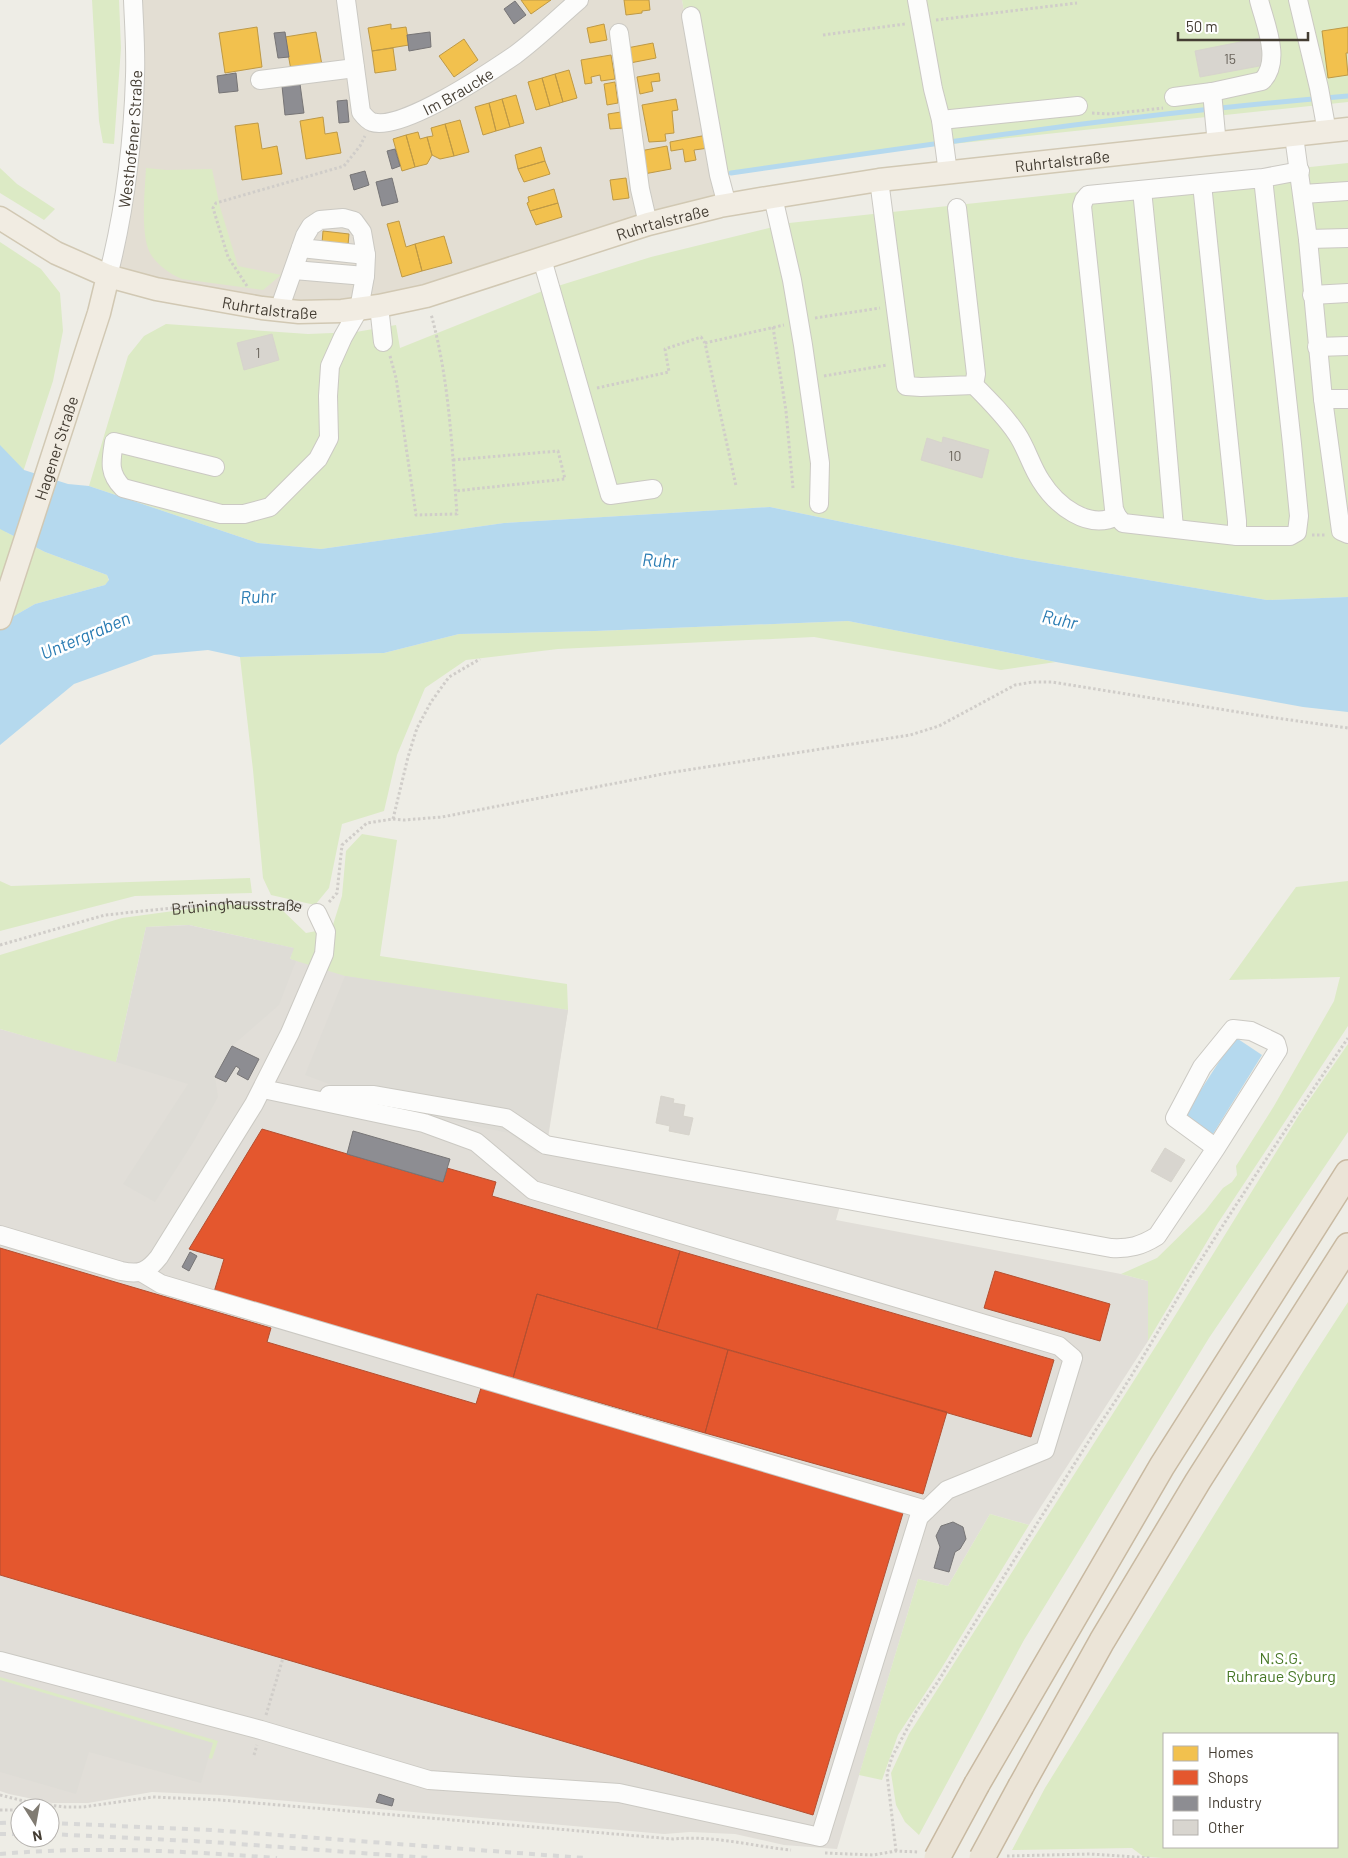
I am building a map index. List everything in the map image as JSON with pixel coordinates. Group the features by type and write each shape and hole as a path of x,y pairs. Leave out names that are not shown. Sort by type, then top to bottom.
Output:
{"highway":[{"path":"931,1855 977,1784 1162,1466 1348,1174"},
{"path":"992,1857 1021,1786 1102,1641 1198,1481 1348,1246"}],"main road":[{"name":"Ruhrtalstraße","path":"0,218 56,253 108,276 156,289 271,309 324,311 369,307 426,296 648,224 727,205 880,180 1338,131"},
{"name":"Hagener Straße","path":"0,618 99,313 108,276"}],"street":[{"name":"Westhofener Straße","path":"108,276 119,233 130,161 136,74 133,0"},
{"path":"346,0 362,112 365,118 371,122"},
{"name":"Im Braucke","path":"371,122 387,122 412,114 452,96 516,54 579,0"},
{"path":"917,0 933,89 941,120 948,173"},
{"path":"1174,97 1212,92 1262,81 1271,68 1271,49 1259,0"},
{"path":"1298,0 1319,88 1338,131"},
{"path":"691,16 714,149 727,205"},
{"path":"619,33 640,189 648,224"},
{"path":"260,80 355,68"},
{"path":"1212,92 1218,145"},
{"path":"941,120 1078,106"},
{"path":"1294,136 1308,239 1323,399 1331,460 1345,533"},
{"path":"1263,178 1299,516 1297,532 1290,536 1237,536 1123,523 1114,509 1082,206 1084,200 1088,195 1263,178 1300,171"},
{"path":"880,180 906,386 974,384"},
{"path":"1202,184 1237,536"},
{"path":"1142,190 1174,528"},
{"path":"1303,194 1348,190"},
{"path":"773,197 792,280 808,378 820,463 819,504"},
{"path":"957,208 975,364 974,384 1016,433 1028,452 1041,482 1059,504 1078,516 1095,521 1109,520 1117,516"},
{"path":"271,309 297,259 305,236 311,226 320,220 343,218 354,222 362,232 369,307 383,342"},
{"path":"1308,239 1348,238"},
{"path":"297,259 365,265"},
{"path":"542,259 610,495 653,489"},
{"path":"1312,295 1348,293"},
{"path":"215,467 114,442 111,462 114,480 123,488 221,514 244,514 270,507 318,459 329,438 328,396 330,366 343,337 369,307"},
{"path":"1318,347 1348,346"},
{"path":"1323,399 1348,398"},
{"path":"1331,460 1348,464"},
{"name":"Brüninghausstraße","path":"141,1272 150,1268 159,1257 263,1088 290,1033 324,954 326,932 317,913"},
{"path":"294,1095 374,1095 506,1118 546,1145 1072,1241 1127,1249 1143,1245 1157,1236 1216,1148 1278,1050 1276,1043 1251,1030 1233,1029 1202,1067 1175,1118 1216,1148"},
{"path":"0,1661 261,1730 429,1780 619,1793 820,1837 919,1517 947,1490 1045,1450 1073,1358 1059,1346 533,1190 476,1142 424,1123 263,1088"},
{"path":"0,1235 121,1271 141,1272 161,1284 926,1510"}],"path":[{"path":"824,35 1077,3"},
{"path":"1078,106 1094,114 1110,114 1163,108 1174,97"},
{"path":"271,309 228,257 213,208 216,202 344,166 360,146 371,122"},
{"path":"383,342 390,354 396,378 416,515 457,514 441,352 426,296"},
{"path":"773,327 786,411 793,488"},
{"path":"580,392 670,372 664,348 701,337 708,352 736,486"},
{"path":"808,378 902,362"},
{"path":"453,460 558,451 565,479 455,491"},
{"path":"1297,532 1304,535 1345,533"},
{"path":"394,818 408,757 417,728 431,702 449,677 480,659"},
{"path":"317,913 337,893 342,845 367,823 394,818 404,820 442,817 668,773 910,735 939,726 1015,685 1033,682 1052,682 1348,728"},
{"name":"Brüninghausstraße","path":"0,945 105,915 231,902 297,904 317,913"},
{"path":"896,1852 887,1774 892,1757 916,1712 937,1684 1097,1428 1124,1390 1189,1280 1248,1186 1348,1038"},
{"path":"254,1755 283,1658"},
{"path":"60,1806 83,1807 153,1797 221,1800 663,1838 693,1837 733,1840 766,1847 794,1850"},
{"path":"823,1853 874,1855 896,1852 931,1855"},
{"path":"992,1857 1090,1854 1151,1858"}],"shaded area":[{"path":"133,0 682,0 720,206 510,270 299,312 108,276 119,233"},
{"path":"189,925 294,948 290,959 296,961 279,1005 232,1046 215,1077 218,1097 194,1141 155,1202 123,1184 188,1084 116,1062 146,927"},
{"path":"290,959 568,1010 547,1145 842,1199 836,1220 1121,1274 1148,1281 1148,1341 1029,1525 990,1514 948,1586 918,1579 837,1849 784,1845 735,1834 690,1832 664,1834 221,1795 152,1792 88,1803 60,1803 60,1798 28,1798 9,1794 0,1791 0,1029 116,1061"},
{"path":"345,976 568,1010 545,1153 536,1153 509,1133 401,1111 305,1075"},
{"path":"0,1680 213,1743 201,1783 89,1752 76,1794 0,1772"}],"green space":[{"path":"92,0 119,0 121,48 114,144 103,143 99,121"},
{"path":"682,0 1348,0 1348,102 821,158 715,176"},
{"path":"1348,163 1348,597 1267,600 1017,558 770,507 504,523 321,549 258,543 89,486 128,356 144,336 166,324 308,334 356,332 396,325 400,348 545,290 651,257 789,223"},
{"path":"0,168 17,184 55,209 44,220 0,193"},
{"path":"146,168 167,170 212,169 220,207 238,266 281,275 263,290 182,279 164,269 150,253 145,235"},
{"path":"0,242 41,269 60,293 63,331 53,381 24,469 6,532 45,552 107,575 109,581 105,585 35,604 0,624"},
{"path":"848,621 1056,662 1001,670 814,637 558,649 466,660 425,688 397,755 384,811 342,824 329,888 315,905 271,895 263,878 240,657 384,653 459,634 595,631"},
{"path":"362,834 397,840 380,956 567,984 568,1010 345,976 290,959 293,948 189,925 146,927 116,1062 0,1029 0,955 122,918 225,904 281,909 306,933 332,928 342,896 346,851"},
{"path":"250,878 252,893 135,896 0,931 0,881 11,886"},
{"path":"1348,881 1348,1026 1218,1223 1148,1341 1148,1281 1121,1274 1157,1258 1205,1211 1223,1188 1232,1182 1237,1175 1236,1166 1274,1106 1334,1001 1340,977 1229,980 1296,887"},
{"path":"1348,1044 1348,1132 1209,1338 1024,1640 919,1835 905,1822 896,1805 891,1773 909,1734 1168,1327 1299,1115"},
{"name":"N.S.G. Ruhraue Syburg","path":"1348,1302 1348,1858 1163,1858 1144,1857 1132,1848 1012,1850 1045,1788"},
{"path":"990,1514 1029,1525 941,1669 898,1735 882,1780 859,1775 918,1579 948,1586"},
{"path":"0,1677 218,1741 212,1759 208,1758 212,1743 0,1680"}],"water":[{"path":"0,445 24,470 68,484 89,486 258,543 321,549 504,523 770,507 1017,558 1267,600 1348,597 1348,712 1303,707 1056,662 848,621 595,631 459,634 384,653 240,657 208,650 154,655 74,684 0,745 0,624 35,604 105,585 109,580 107,575 45,552 0,529"},
{"path":"1235,1037 1262,1055 1213,1134 1184,1116"}],"building: Homes":[{"path":"521,0 551,0 531,14"},
{"path":"624,0 649,0 650,10 626,15"},
{"path":"391,24 391,29 406,27 409,45 372,51 368,28"},
{"path":"604,24 607,40 590,43 587,28"},
{"path":"257,27 262,67 225,73 219,33"},
{"path":"1348,27 1348,53 1346,53 1348,75 1328,78 1322,31"},
{"path":"316,32 322,65 291,70 285,37"},
{"path":"464,39 478,60 454,77 439,56"},
{"path":"653,43 656,58 630,63 627,48"},
{"path":"393,48 396,70 375,73 372,51"},
{"path":"611,55 615,79 601,81 600,75 591,77 592,83 585,84 581,60"},
{"path":"569,70 577,98 563,102 555,74"},
{"path":"659,73 660,81 651,82 653,91 640,94 637,77"},
{"path":"555,74 563,102 550,106 542,78"},
{"path":"542,78 550,106 536,110 528,82"},
{"path":"615,82 618,103 607,105 604,84"},
{"path":"516,95 524,123 510,127 502,99"},
{"path":"502,99 510,127 496,131 489,103"},
{"path":"676,99 678,110 672,111 674,133 665,134 666,141 649,142 642,105"},
{"path":"489,103 496,131 483,135 475,107"},
{"path":"621,112 623,128 610,129 608,114"},
{"path":"323,117 325,134 337,132 341,153 306,159 300,121"},
{"path":"460,120 469,152 454,156 445,124"},
{"path":"258,123 262,149 277,146 282,174 242,180 235,126"},
{"path":"445,124 454,156 440,159 432,155 427,137 433,136 431,128"},
{"path":"418,132 420,139 427,137 432,155 427,164 415,167 406,135"},
{"path":"406,135 415,167 402,171 393,139"},
{"path":"707,135 709,148 694,150 696,160 685,162 683,149 671,151 670,142"},
{"path":"667,146 671,169 644,174 640,151"},
{"path":"541,147 545,161 518,169 515,155"},
{"path":"545,161 550,174 524,182 518,169"},
{"path":"626,178 629,198 613,200 610,180"},
{"path":"554,189 558,203 530,211 527,203 529,202 528,197"},
{"path":"558,203 562,217 536,225 530,211"},
{"path":"399,221 406,247 415,244 422,271 402,277 387,224"},
{"path":"323,231 349,234 348,245 322,243"},
{"path":"444,236 452,263 422,271 415,244"}],"building: Shops":[{"path":"262,1129 443,1182 447,1168 496,1182 492,1196 680,1251 657,1329 537,1294 513,1378 214,1292 224,1259 189,1249"},
{"path":"0,1248 271,1328 267,1342 476,1404 481,1388 903,1513 813,1815 0,1575"},
{"path":"680,1251 1054,1360 1031,1437 657,1329"},
{"path":"995,1271 1110,1304 1100,1341 984,1308"},
{"path":"537,1294 728,1350 705,1433 513,1378"},
{"path":"728,1350 947,1412 923,1494 705,1433"}],"building: Industry":[{"path":"515,1 526,15 514,24 504,9"},
{"path":"285,32 289,57 278,58 274,33"},
{"path":"430,32 431,47 409,51 407,35"},
{"path":"236,73 238,91 219,93 217,76"},
{"path":"300,84 304,113 285,115 282,86"},
{"path":"347,100 349,122 339,123 337,101"},
{"path":"395,149 400,166 392,169 387,151"},
{"path":"365,171 369,185 354,190 350,175"},
{"path":"392,178 398,202 382,206 376,182"},
{"path":"232,1046 259,1059 248,1080 237,1074 240,1069 236,1066 226,1082 215,1077"},
{"path":"353,1131 450,1159 443,1182 347,1154"},
{"path":"190,1252 197,1256 189,1271 182,1267"},
{"path":"953,1522 963,1527 966,1539 960,1549 955,1552 949,1572 934,1568 940,1547 936,1536 941,1526"},
{"path":"379,1794 394,1799 392,1806 376,1802"}],"building: Other":[{"path":"1260,38 1265,65 1200,77 1195,51"},
{"path":"272,334 279,360 244,370 237,343"},
{"path":"943,437 989,450 982,478 921,460 927,438 942,443"},
{"path":"661,1096 674,1099 673,1103 685,1105 683,1116 693,1118 689,1135 669,1131 670,1126 656,1123"},
{"path":"1165,1148 1185,1160 1171,1182 1151,1171"}],"waterway":[{"path":"731,173 1116,120 1348,96"}],"railway":[{"path":"0,1823 10,1822"},
{"path":"60,1823 211,1830 585,1858"},
{"path":"0,1834 10,1834"},
{"path":"60,1834 212,1842 429,1858"},
{"path":"0,1854 69,1850 138,1850 277,1858"}],"water label":[{"name":"Ruhr","path":"660,560"},
{"name":"Ruhr","path":"258,596"},
{"name":"Ruhr","path":"1060,619"},
{"name":"Untergraben","path":"85,635"}]}
